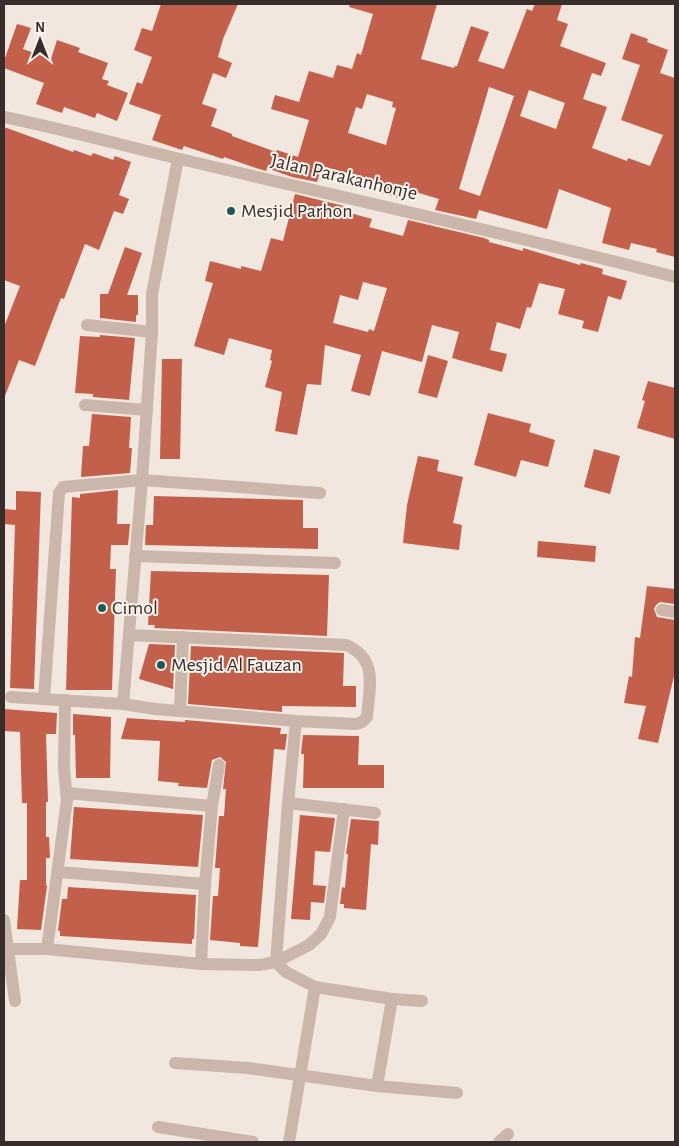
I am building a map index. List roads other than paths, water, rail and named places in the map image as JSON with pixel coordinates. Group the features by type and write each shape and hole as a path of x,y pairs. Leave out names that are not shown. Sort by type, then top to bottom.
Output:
{"street":[{"name":"Jalan Parakanhonje","path":"4,117 178,159 384,205 675,277"},
{"path":"123,704 147,410 152,332 152,294 178,159"},
{"path":"87,325 152,332"},
{"path":"85,405 147,410"},
{"path":"44,699 60,490 66,486 142,480 320,493"},
{"path":"136,556 335,563"},
{"path":"11,697 123,704 296,721 356,724 367,717 370,668 365,658 356,649 346,645 129,635"},
{"path":"180,710 183,637"},
{"path":"48,949 66,793 64,769 65,700"},
{"path":"296,721 276,962 286,972 315,987 392,999 422,1001"},
{"path":"201,964 205,884 212,806 219,764"},
{"path":"66,793 212,806"},
{"path":"288,802 374,813"},
{"path":"8,949 48,949 201,964 259,965 276,962 309,945 321,934 330,917 344,809"},
{"path":"58,872 205,884"},
{"path":"4,920 15,1001"},
{"path":"290,1142 315,987"},
{"path":"377,1086 392,999"},
{"path":"175,1063 248,1068 377,1086 457,1093"},
{"path":"158,1127 253,1142"}],"place":[{"name":"Mesjid Parhon","path":"231,211"},
{"name":"Cimol","path":"102,608"},
{"name":"Mesjid Al Fauzan","path":"161,665"}]}
